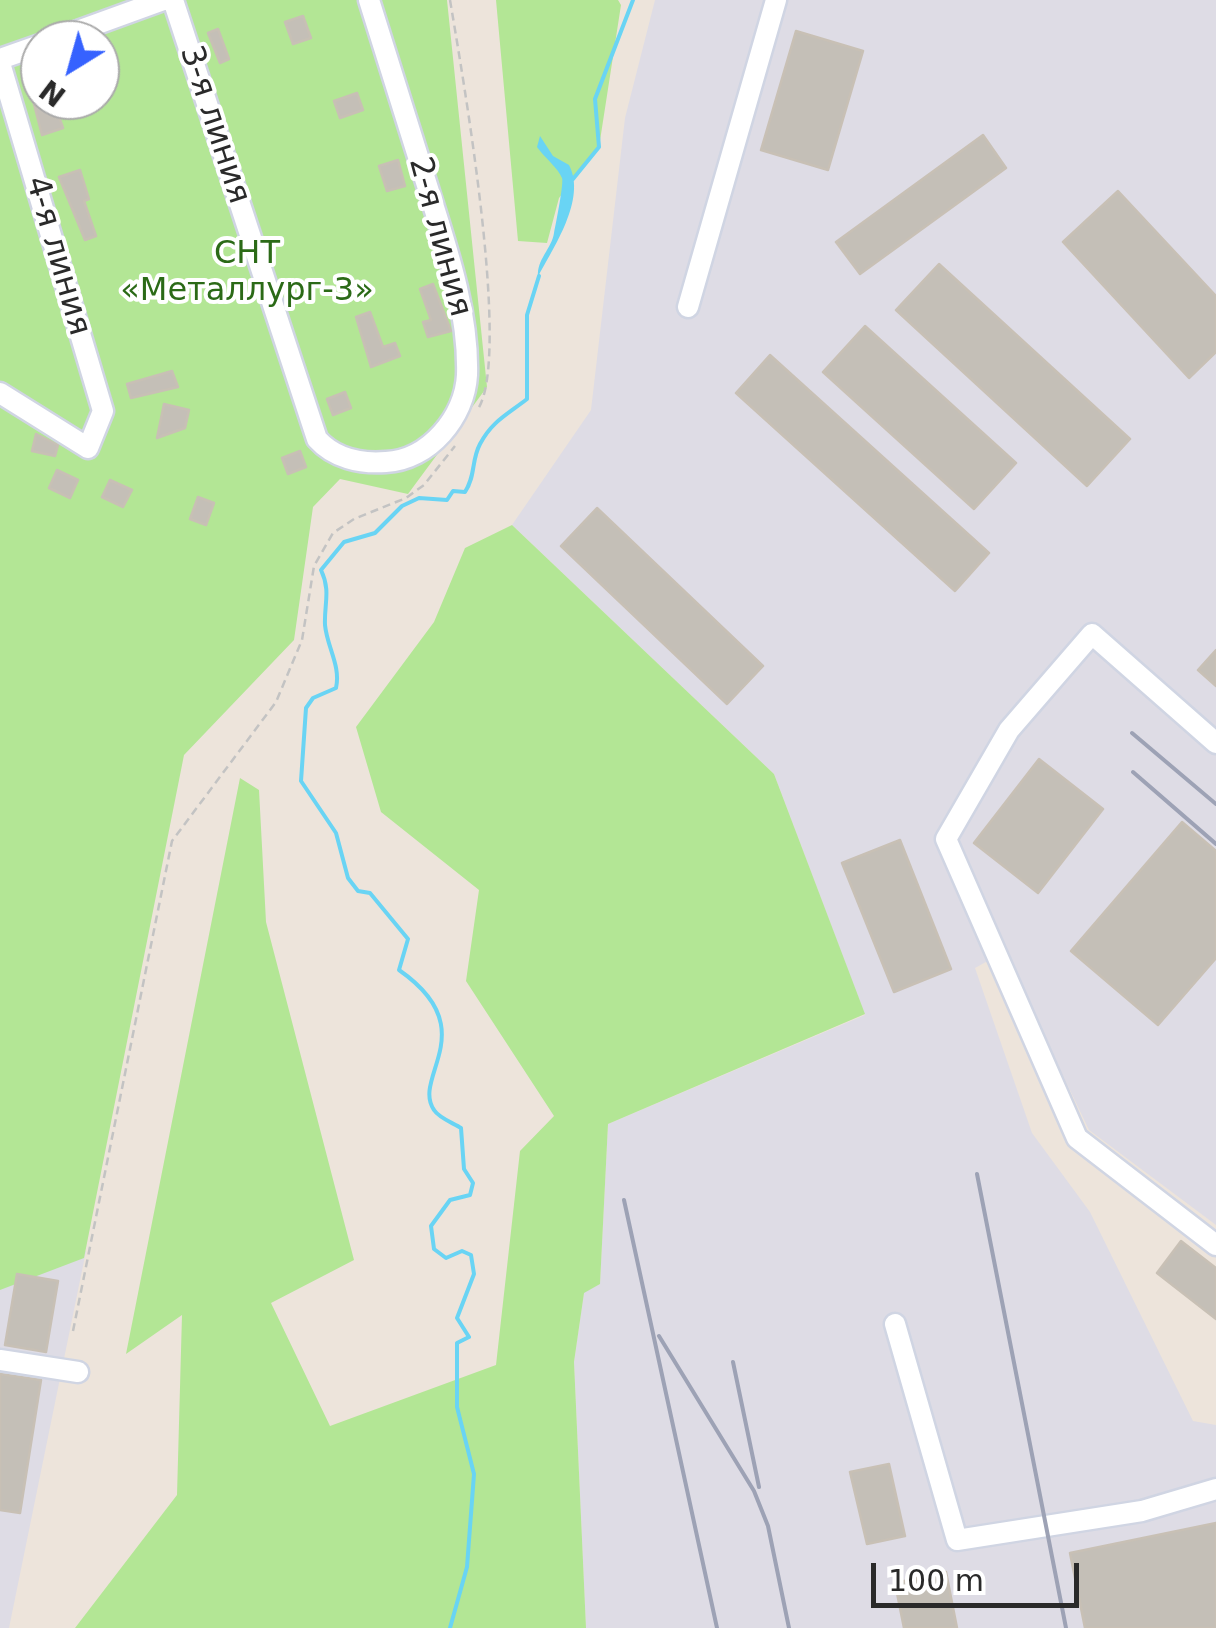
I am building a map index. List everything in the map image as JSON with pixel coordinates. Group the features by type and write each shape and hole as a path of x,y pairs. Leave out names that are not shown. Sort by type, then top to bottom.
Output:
{"lane":[{"path":"108,20 163,0"},
{"name":"3-я линия","path":"173,0 317,438 332,454 353,459 385,462 410,458"},
{"name":"2-я линия","path":"369,0 444,240 463,322 467,378 459,414 410,458"},
{"path":"688,306 776,0"},
{"name":"4-я линия","path":"0,61 103,411 88,448 0,393"},
{"path":"1216,743 1092,634 1008,730 946,839 1077,1138 1216,1245"},
{"path":"895,1324 957,1540 1142,1510 1216,1488"},
{"path":"0,1360 78,1372"}],"path":[{"path":"450,0 475,152 488,289 484,387 474,416"},
{"path":"74,1332 172,841 254,738 276,702 302,640 314,566 334,533 424,485 456,444"}],"shaded area":[{"path":"655,0 1216,0 1216,1225 1089,1130 1004,952 975,968 1032,1133 1090,1212 1193,1421 1216,1425 1216,1628 586,1628 574,1362 584,1292 600,1284 608,1124 865,1015 774,774 512,525 591,410 625,118"},
{"path":"86,1251 9,1628 0,1628 0,1285"}],"green space":[{"name":"СНТ «Металлург-3»","path":"0,0 447,0 487,387 408,494 340,479 313,507 294,640 184,755 84,1258 0,1290"},
{"path":"496,0 618,0 621,5 599,147 559,198 547,243 518,241"},
{"path":"512,525 774,774 865,1014 608,1124 600,1284 584,1293 574,1362 586,1628 75,1628 177,1495 182,1315 126,1354 240,778 259,790 266,922 354,1260 271,1303 330,1426 496,1365 520,1151 554,1116 466,981 479,890 381,812 356,727 434,622 465,548"}],"water":[{"path":"540,136 553,156 569,165 574,193 566,223 538,277 539,265 553,238 562,181 537,147"}],"building":[{"path":"303,16 311,38 293,44 285,22"},
{"path":"218,29 229,59 220,63 208,33"},
{"path":"796,31 863,51 828,170 761,150"},
{"path":"357,93 363,110 340,118 334,101"},
{"path":"38,120 60,120 63,128 42,135"},
{"path":"983,135 1006,168 860,274 836,242"},
{"path":"398,160 405,186 387,191 379,166"},
{"path":"80,170 89,199 84,201 96,236 85,240 59,177"},
{"path":"1118,191 1216,296 1216,352 1189,378 1063,242"},
{"path":"939,264 1130,439 1087,486 896,310"},
{"path":"433,284 451,331 428,337 423,322 431,320 420,289"},
{"path":"370,312 383,347 395,343 400,356 371,367 356,317"},
{"path":"865,326 1016,463 974,509 823,372"},
{"path":"770,355 989,553 955,591 736,393"},
{"path":"172,371 178,387 131,398 127,384"},
{"path":"345,392 351,408 333,415 327,399"},
{"path":"164,404 189,410 185,428 157,438"},
{"path":"36,434 58,445 55,456 32,451"},
{"path":"300,451 306,467 288,474 282,458"},
{"path":"57,470 78,480 70,498 49,488"},
{"path":"110,480 132,490 123,507 102,497"},
{"path":"198,497 214,503 206,525 190,519"},
{"path":"597,508 763,666 727,704 561,546"},
{"path":"1216,650 1216,686 1198,670"},
{"path":"1039,759 1103,809 1038,893 974,843"},
{"path":"1182,822 1216,851 1216,958 1158,1025 1071,951"},
{"path":"900,840 951,969 894,992 842,863"},
{"path":"1181,1241 1216,1268 1216,1319 1157,1273"},
{"path":"17,1274 58,1281 46,1352 5,1345"},
{"path":"0,1374 41,1380 20,1513 0,1510"},
{"path":"889,1464 905,1536 867,1544 850,1472"},
{"path":"1216,1523 1216,1628 1085,1628 1070,1553"},
{"path":"946,1572 957,1628 904,1628 895,1583"}],"waterway":[{"path":"573,179 599,147 595,99 633,0"},
{"path":"450,1628 467,1567 474,1474 457,1407 457,1343 469,1337 457,1318 474,1274 471,1255 462,1251 446,1258 434,1249 431,1226 450,1200 470,1195 473,1183 464,1169 461,1128 436,1113 429,1097 442,1032 438,1013 424,992 399,970 408,939 370,893 358,891 348,878 336,833 301,781 306,708 313,698 336,688 337,680 325,625 326,591 321,570 344,542 375,533 402,506 419,498 447,500 453,491 465,492 485,436 527,399 527,315 539,276"}],"railway":[{"path":"1132,733 1216,804"},
{"path":"1133,772 1216,844"},
{"path":"977,1174 1066,1628"},
{"path":"624,1200 717,1628"},
{"path":"659,1336 754,1491 768,1526 789,1628"},
{"path":"733,1362 759,1487"}]}
